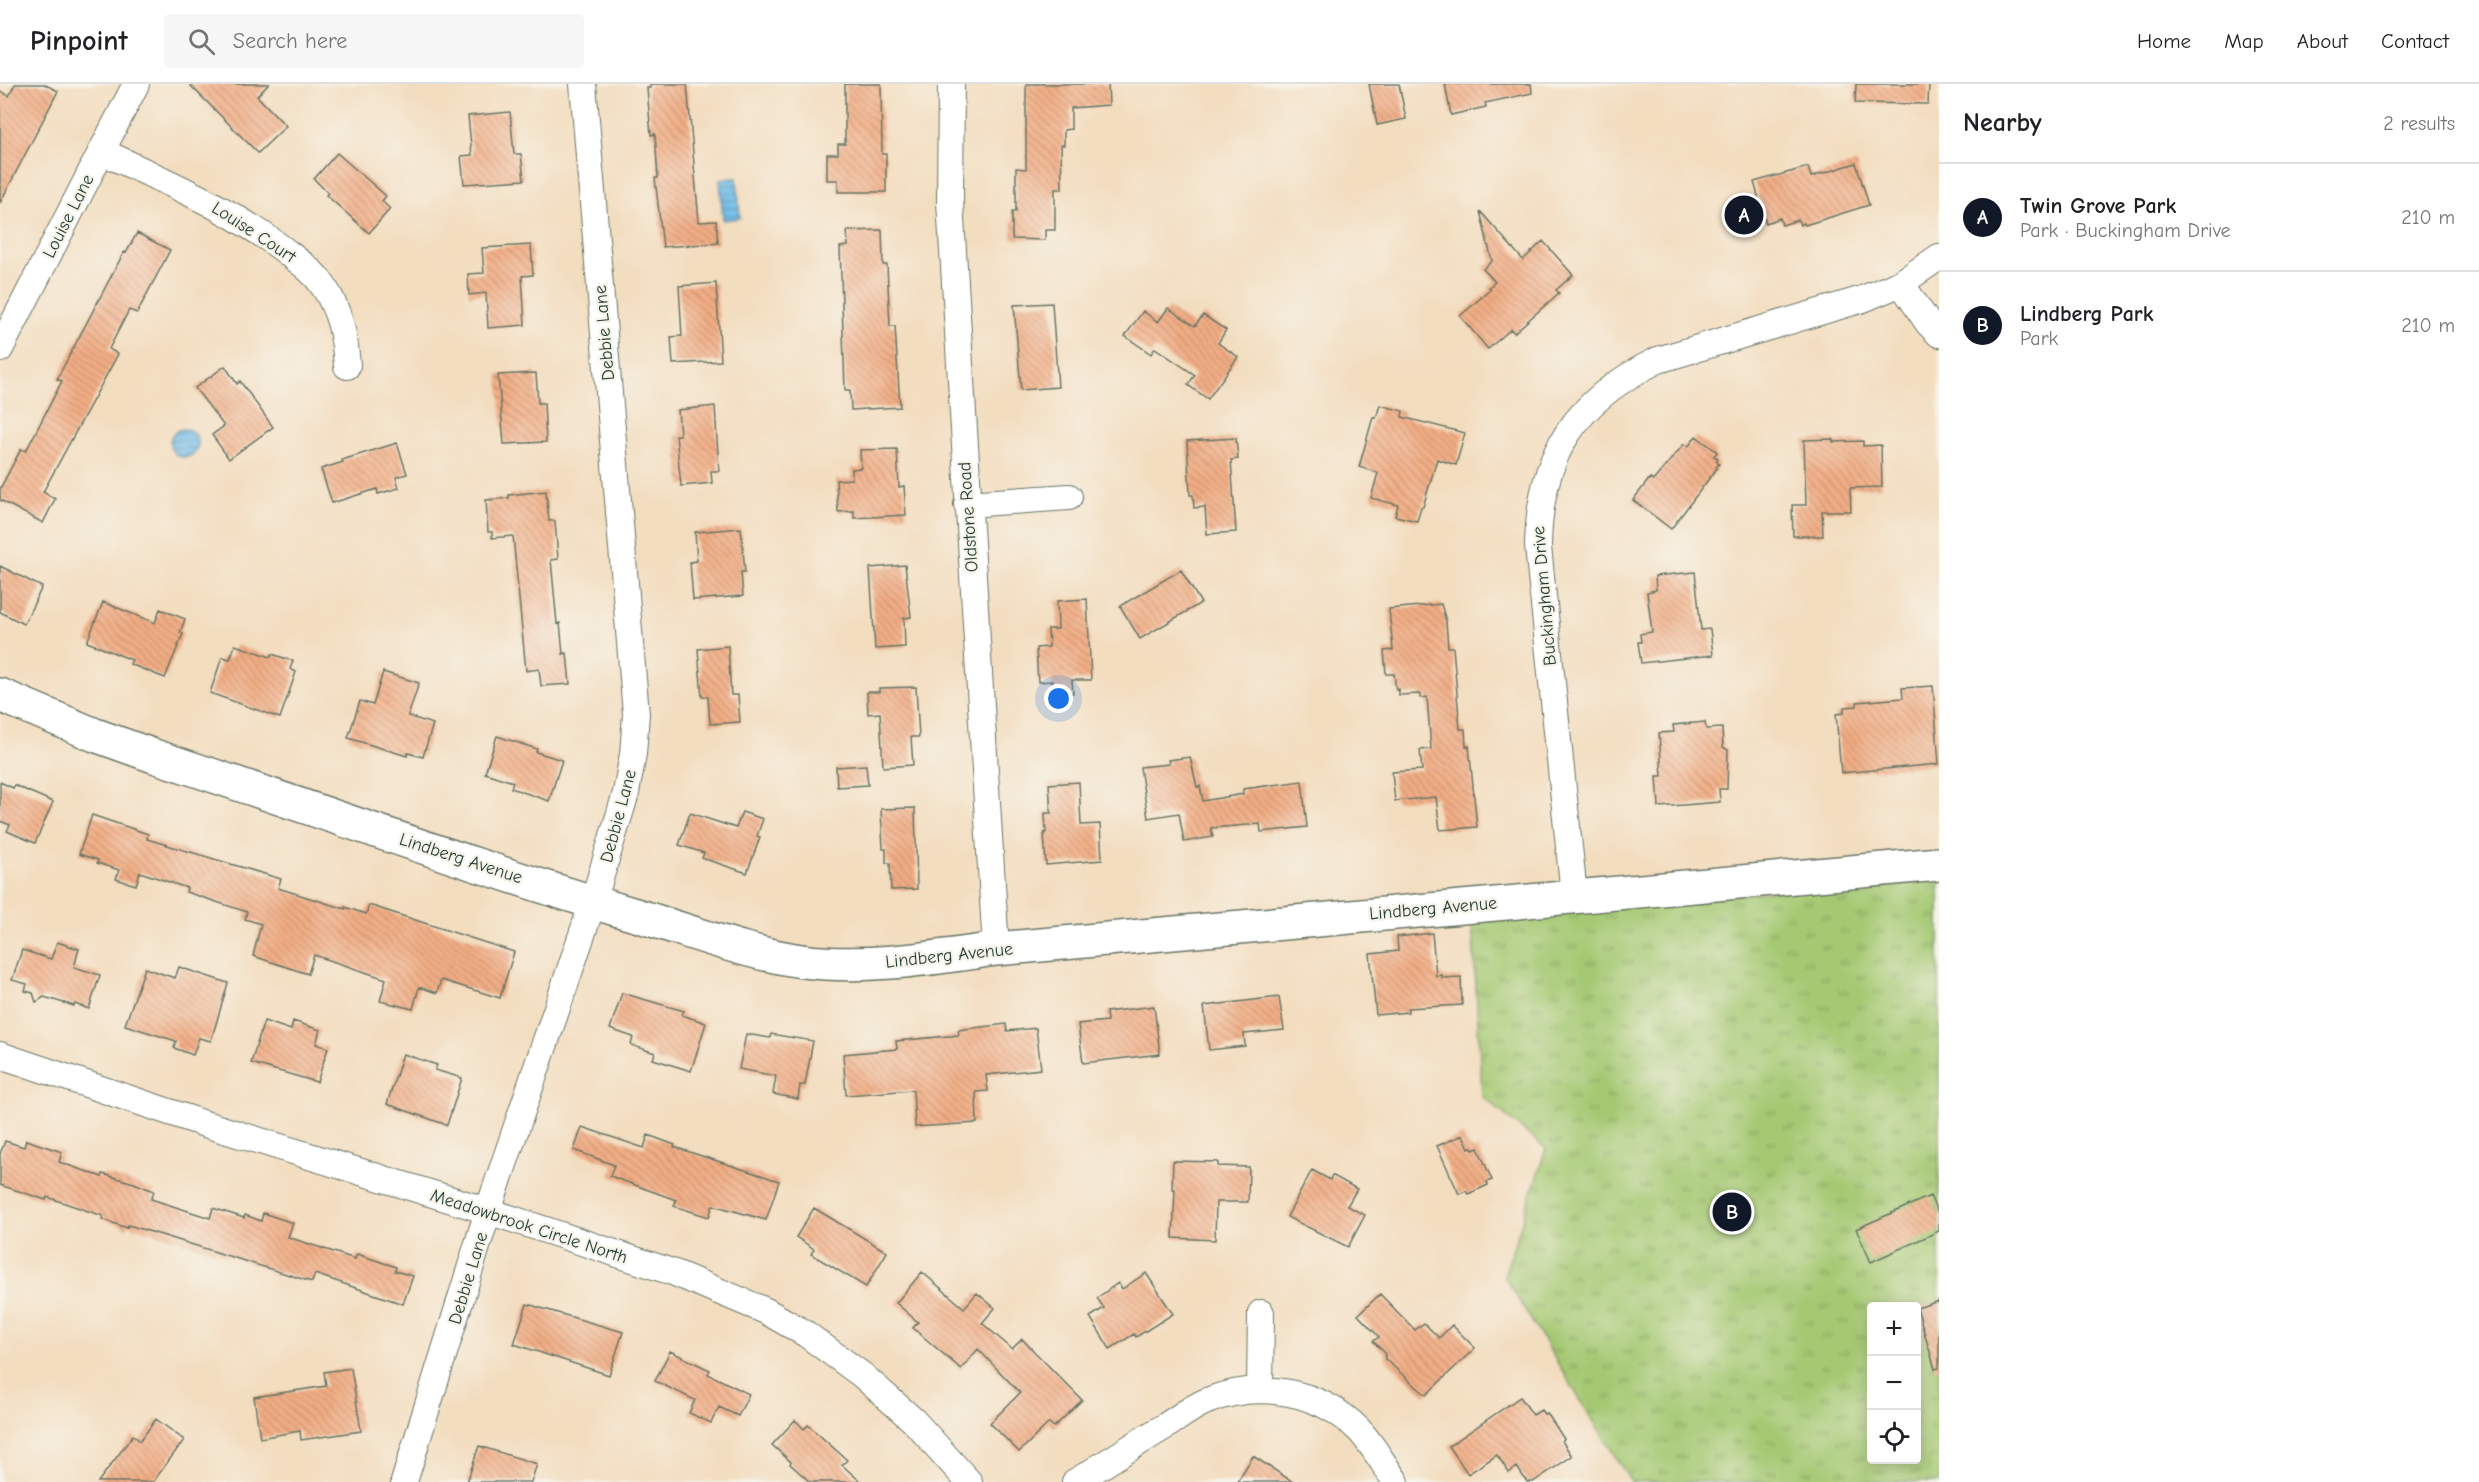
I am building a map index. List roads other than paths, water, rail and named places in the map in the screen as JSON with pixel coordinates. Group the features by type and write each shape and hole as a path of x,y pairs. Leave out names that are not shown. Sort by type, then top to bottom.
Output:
{"street":[{"name":"Louise Lane","path":"0,349 136,84"},
{"name":"Debbie Lane","path":"404,1482 488,1211 593,902 626,793 633,754 636,714 583,84"},
{"name":"Oldstone Road","path":"951,84 950,202 996,949"},
{"name":"Louise Court","path":"101,151 228,212 262,233 310,269 324,286 338,314 345,339 347,366"},
{"name":"Buckingham Drive","path":"1574,895 1538,547 1538,515 1546,477 1558,448 1576,420 1602,393 1648,364 1863,299 1901,284 1939,257"},
{"path":"1901,284 1928,323 1939,334"},
{"path":"967,504 1069,497"},
{"name":"Lindberg Avenue","path":"0,695 95,735 154,756 593,902 740,948 801,961 848,964 894,963 996,949 1574,895 1939,864"},
{"name":"Meadowbrook Circle North","path":"0,1055 204,1125 488,1211 675,1273 766,1311 806,1334 862,1375 914,1421 969,1482"},
{"path":"1260,1390 1261,1313"},
{"path":"1075,1482 1205,1402 1232,1393 1260,1390 1289,1392 1316,1401 1337,1413 1360,1431 1396,1482"}],"water":[{"path":"737,178 740,218 723,220 720,179"},
{"path":"184,429 194,433 198,443 194,453 184,457 174,453 170,443 174,433"}],"place":[{"name":"Twin Grove Park","path":"1744,215"},
{"name":"Lindberg Park","path":"1732,1212"}]}
